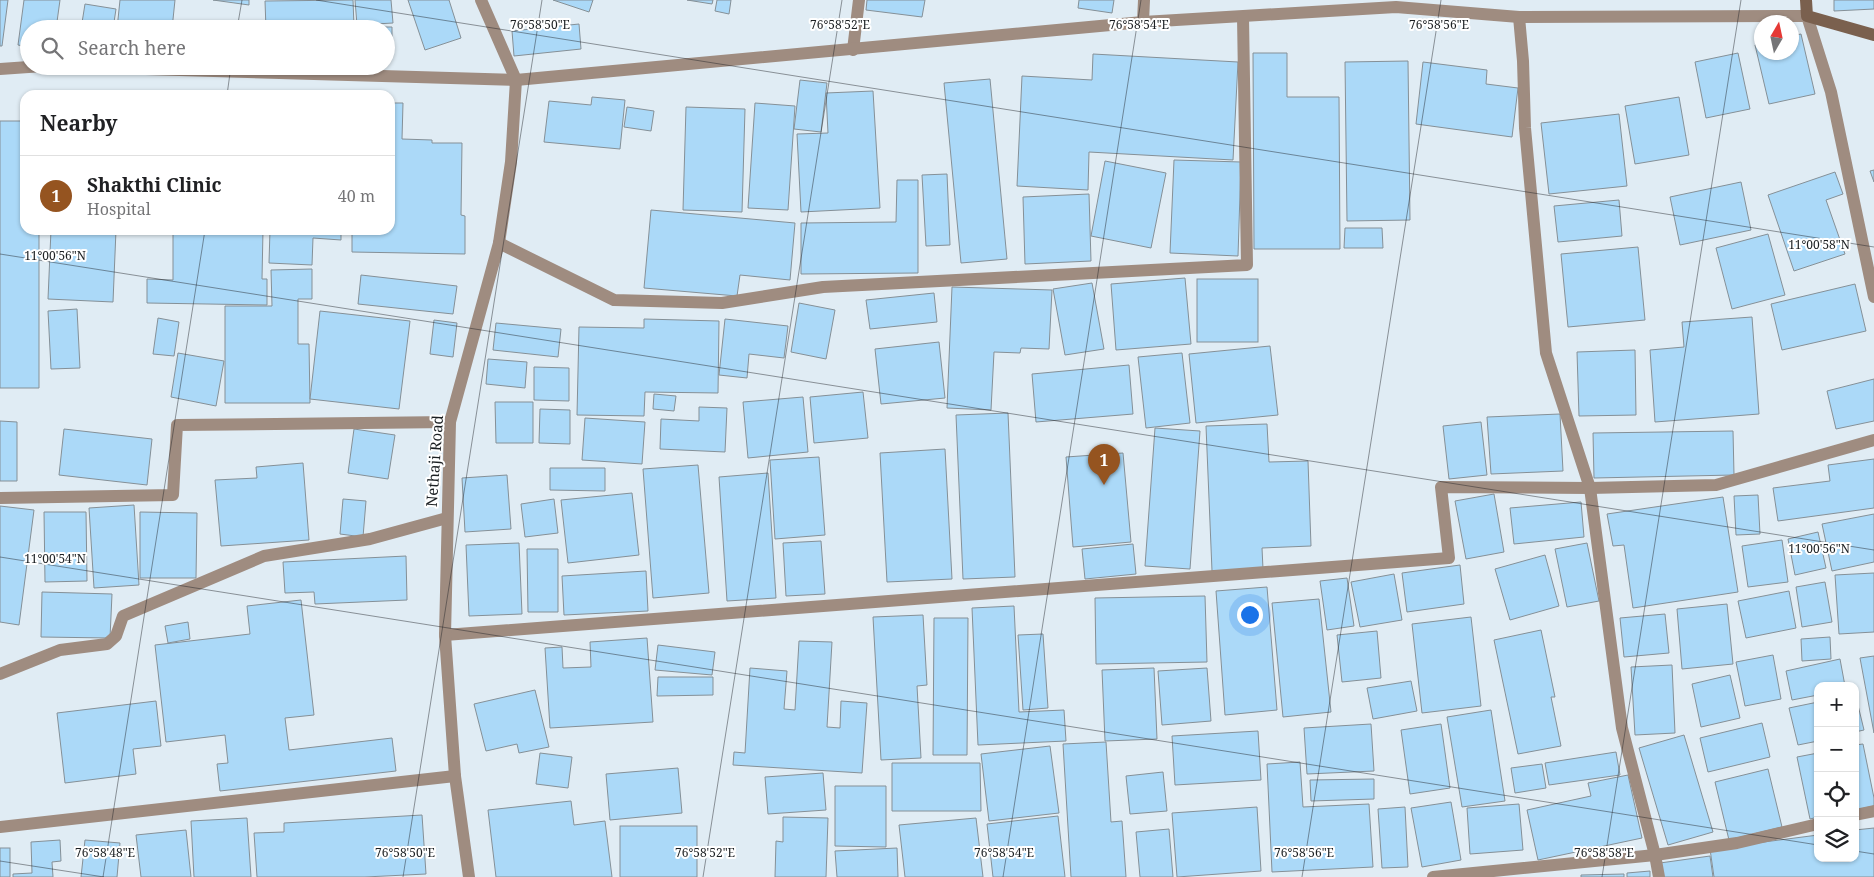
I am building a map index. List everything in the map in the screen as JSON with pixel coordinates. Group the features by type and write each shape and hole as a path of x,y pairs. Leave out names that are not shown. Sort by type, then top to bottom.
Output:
{"street":[{"name":"Nethaji Road","path":"469,877 455,776 445,635 450,422 499,243 511,162 516,80 481,0"},
{"path":"852,50 859,0"},
{"path":"1144,0 1144,22"},
{"path":"1806,0 1807,16 1831,92 1874,297"},
{"path":"347,75 516,80 1144,22 1243,18 1396,4 1520,17 1807,16 1874,35"},
{"path":"1520,17 1525,128 1546,353 1590,488 1622,728 1656,855 1659,877"},
{"path":"499,243 614,300 722,303 823,287 1247,265 1243,18"},
{"path":"0,69 20,68"},
{"path":"0,498 173,495 177,425 450,422"},
{"path":"445,635 1449,558 1441,487 1590,488 1716,485 1874,440"},
{"path":"0,674 60,650 107,644 116,636 123,616 264,556 370,539 447,518"},
{"path":"0,827 455,776"},
{"path":"1859,814 1874,811"},
{"path":"1433,877 1656,855 1737,843 1814,825"}],"building":[{"path":"0,0 8,0 2,46 0,46"},
{"path":"24,0 60,0 57,20 21,20"},
{"path":"120,0 175,0 173,20 118,20"},
{"path":"213,0 249,0 249,5"},
{"path":"353,0 354,20 266,20 265,1"},
{"path":"355,0 391,0 393,20 357,20"},
{"path":"408,0 449,0 461,38 425,50"},
{"path":"553,0 593,0 589,12"},
{"path":"687,0 713,0 712,4"},
{"path":"717,0 731,0 729,14 715,11"},
{"path":"867,0 925,0 922,17 866,10"},
{"path":"1079,0 1114,0 1112,13 1078,8"},
{"path":"1834,0 1874,0 1874,9 1834,11"},
{"path":"85,4 116,9 114,20 82,20"},
{"path":"579,24 581,49 514,56 512,31"},
{"path":"1799,34 1801,34 1815,94 1769,104 1759,60 1799,60"},
{"path":"1253,53 1287,53 1287,97 1339,97 1340,249 1254,249"},
{"path":"1738,53 1750,109 1706,118 1695,62"},
{"path":"1093,54 1238,62 1233,160 1089,152 1088,190 1017,186 1022,76 1092,80"},
{"path":"1408,61 1410,220 1347,221 1345,62"},
{"path":"1423,62 1487,70 1486,84 1518,88 1512,137 1416,124"},
{"path":"990,79 1007,259 961,263 944,83"},
{"path":"800,80 827,83 821,132 794,129"},
{"path":"873,91 880,208 801,212 797,134 828,133 826,93"},
{"path":"592,97 625,100 620,149 544,142 549,101 591,105"},
{"path":"1679,97 1689,155 1635,164 1625,106"},
{"path":"395,103 403,103 402,139 432,140 432,143 462,143 461,215 465,216 465,254 352,252 352,235 395,235"},
{"path":"755,103 795,106 788,210 748,208"},
{"path":"627,107 654,111 651,131 624,127"},
{"path":"686,107 745,109 742,212 683,210"},
{"path":"1619,114 1627,186 1549,194 1541,123"},
{"path":"0,121 20,121 20,235 39,235 39,388 0,388"},
{"path":"1174,160 1241,162 1238,256 1170,253"},
{"path":"1105,161 1166,173 1151,248 1091,236"},
{"path":"1874,170 1874,182 1870,171"},
{"path":"1835,172 1843,194 1826,200 1845,254 1794,271 1768,195"},
{"path":"947,174 950,245 926,246 922,175"},
{"path":"897,180 918,180 918,273 801,274 801,223 896,222"},
{"path":"1741,182 1751,230 1680,245 1670,197"},
{"path":"1089,194 1091,261 1025,264 1023,197"},
{"path":"1619,200 1622,236 1558,242 1554,206"},
{"path":"651,210 795,223 790,280 740,275 737,296 644,288"},
{"path":"1345,228 1382,228 1383,248 1344,248"},
{"path":"1768,234 1785,295 1732,309 1716,248"},
{"path":"51,235 116,235 113,302 48,299"},
{"path":"173,235 263,235 262,279 267,279 267,305 147,303 147,279 173,280"},
{"path":"270,235 341,235 341,240 313,238 312,265 269,263"},
{"path":"1638,247 1645,320 1568,327 1561,254"},
{"path":"312,269 312,299 298,299 298,344 309,344 310,403 225,403 225,306 272,306 271,270"},
{"path":"361,275 457,286 453,314 358,304"},
{"path":"1185,278 1191,344 1116,350 1111,284"},
{"path":"1197,279 1258,279 1258,342 1197,342"},
{"path":"1092,283 1104,349 1065,355 1053,289"},
{"path":"1855,284 1866,331 1782,350 1771,304"},
{"path":"952,287 1052,290 1049,349 1021,348 1020,353 994,352 991,410 947,408"},
{"path":"934,293 937,322 870,329 866,300"},
{"path":"799,303 835,310 826,359 791,352"},
{"path":"77,309 80,368 51,369 48,311"},
{"path":"320,311 410,321 399,409 310,399"},
{"path":"1752,317 1759,414 1655,422 1650,350 1684,347 1682,322"},
{"path":"158,318 179,322 174,356 153,354"},
{"path":"644,319 719,321 718,393 645,392 644,416 577,415 579,327 644,328"},
{"path":"725,319 788,326 784,358 749,354 747,378 719,375"},
{"path":"434,320 457,323 453,357 430,354"},
{"path":"496,323 561,329 558,357 493,350"},
{"path":"939,342 945,398 881,404 875,349"},
{"path":"1270,346 1278,415 1196,423 1189,354"},
{"path":"1635,350 1636,415 1579,416 1577,352"},
{"path":"178,353 224,361 216,406 171,397"},
{"path":"1182,353 1190,423 1146,428 1138,357"},
{"path":"488,359 527,362 525,388 486,384"},
{"path":"1129,365 1133,414 1036,422 1032,374"},
{"path":"534,367 569,368 569,401 534,400"},
{"path":"1874,379 1874,421 1836,429 1827,391"},
{"path":"863,392 868,438 814,443 810,397"},
{"path":"654,394 676,396 674,411 653,409"},
{"path":"803,397 808,452 748,458 743,402"},
{"path":"495,402 533,402 533,443 496,443"},
{"path":"699,407 727,408 725,452 660,449 661,419 699,421"},
{"path":"540,409 570,410 570,444 539,443"},
{"path":"1008,413 1015,577 963,579 956,415"},
{"path":"1560,414 1563,471 1491,474 1487,417"},
{"path":"585,418 645,422 642,464 582,460"},
{"path":"0,421 17,422 17,481 0,481"},
{"path":"1481,422 1487,475 1449,479 1443,426"},
{"path":"1267,424 1269,462 1308,461 1311,546 1262,548 1263,569 1212,571 1206,426"},
{"path":"1155,428 1200,431 1190,569 1145,566"},
{"path":"64,429 152,439 147,485 59,475"},
{"path":"354,429 395,435 388,479 348,473"},
{"path":"1733,431 1734,475 1594,478 1593,433"},
{"path":"945,449 952,579 887,582 880,453"},
{"path":"1123,453 1131,542 1073,547 1066,457"},
{"path":"819,457 825,535 775,539 770,460"},
{"path":"1874,459 1874,508 1778,521 1773,488 1830,481 1828,465"},
{"path":"303,463 309,540 221,546 215,480 257,478 256,467"},
{"path":"698,465 709,593 653,598 643,469"},
{"path":"550,468 605,468 605,491 550,490"},
{"path":"768,473 776,598 727,601 719,477"},
{"path":"507,475 511,529 465,532 462,478"},
{"path":"632,493 639,555 568,563 561,500"},
{"path":"1494,494 1504,552 1466,559 1455,501"},
{"path":"1758,495 1760,534 1736,535 1734,496"},
{"path":"1723,497 1738,592 1633,608 1624,545 1613,546 1607,514"},
{"path":"343,499 366,501 363,537 340,534"},
{"path":"554,499 558,533 525,537 521,504"},
{"path":"1581,502 1584,537 1514,544 1510,508"},
{"path":"134,505 139,585 94,588 89,508"},
{"path":"0,506 34,510 19,625 0,622"},
{"path":"44,512 86,512 87,581 45,582"},
{"path":"140,512 197,513 196,578 140,578"},
{"path":"1874,514 1874,562 1832,571 1822,524"},
{"path":"1818,532 1826,568 1795,575 1788,539"},
{"path":"1782,540 1788,582 1748,587 1742,546"},
{"path":"821,541 825,594 786,596 783,543"},
{"path":"519,543 522,614 469,616 466,545"},
{"path":"1587,543 1599,601 1567,607 1555,549"},
{"path":"1133,544 1136,574 1085,579 1082,549"},
{"path":"527,549 558,549 558,612 528,612"},
{"path":"1545,555 1559,606 1510,620 1495,569"},
{"path":"406,556 407,600 315,604 314,592 285,593 283,562"},
{"path":"1460,565 1464,604 1407,612 1402,573"},
{"path":"646,571 648,611 564,615 562,576"},
{"path":"1874,573 1874,632 1839,634 1835,575"},
{"path":"1394,574 1402,620 1360,627 1351,582"},
{"path":"1347,578 1354,626 1327,630 1320,581"},
{"path":"1825,582 1832,622 1802,627 1796,587"},
{"path":"1267,587 1277,710 1225,715 1216,591"},
{"path":"1789,591 1796,628 1746,638 1738,601"},
{"path":"42,592 112,594 110,638 41,637"},
{"path":"1205,596 1207,662 1096,664 1095,598"},
{"path":"1319,599 1331,712 1283,717 1272,603"},
{"path":"301,600 314,715 285,718 289,750 392,738 396,771 220,791 217,764 228,763 225,735 166,742 155,645 250,634 247,606"},
{"path":"1727,604 1733,664 1682,669 1677,609"},
{"path":"1014,606 1019,712 1064,710 1066,741 978,745 972,608"},
{"path":"1665,614 1669,653 1624,657 1620,618"},
{"path":"923,615 927,685 917,686 921,758 881,760 873,617"},
{"path":"1471,617 1481,706 1422,713 1412,624"},
{"path":"934,618 968,618 967,755 933,755"},
{"path":"188,622 190,639 168,643 165,626"},
{"path":"1541,630 1555,697 1551,697 1561,746 1518,754 1494,640"},
{"path":"1377,631 1381,678 1342,682 1337,635"},
{"path":"1043,634 1048,708 1023,710 1018,635"},
{"path":"1830,637 1831,659 1802,661 1801,639"},
{"path":"647,638 653,722 550,728 545,648 562,647 563,668 591,667 590,642"},
{"path":"799,641 832,642 827,727 840,728 841,701 867,703 862,773 733,765 734,752 745,753 750,668 787,671 784,709 795,710"},
{"path":"658,645 715,652 712,675 655,670"},
{"path":"1773,655 1781,699 1745,706 1736,662"},
{"path":"1874,656 1874,733 1860,658"},
{"path":"1840,659 1844,682 1814,682 1814,696 1792,700 1786,671"},
{"path":"1672,665 1675,733 1635,735 1631,667"},
{"path":"1154,668 1157,739 1105,741 1102,670"},
{"path":"1207,668 1211,721 1162,725 1158,671"},
{"path":"1730,675 1740,718 1701,727 1692,684"},
{"path":"658,677 713,677 713,695 657,696"},
{"path":"1411,681 1417,711 1373,719 1367,688"},
{"path":"535,690 549,747 519,753 517,744 486,751 474,704"},
{"path":"156,701 161,746 133,749 136,774 65,783 57,713"},
{"path":"1814,703 1814,742 1798,745 1789,708"},
{"path":"1859,709 1864,730 1859,731"},
{"path":"1491,710 1505,801 1462,807 1447,717"},
{"path":"1762,723 1770,757 1708,772 1700,738"},
{"path":"1371,724 1374,771 1307,774 1304,728"},
{"path":"1441,724 1450,788 1410,794 1401,730"},
{"path":"1258,731 1261,780 1175,785 1172,736"},
{"path":"1684,735 1713,832 1668,845 1639,748"},
{"path":"1106,742 1111,822 1122,821 1126,877 1071,877 1063,744"},
{"path":"1859,744 1863,744 1874,806 1859,809 1859,772"},
{"path":"1050,746 1059,813 989,821 981,754"},
{"path":"1616,752 1620,775 1549,785 1545,763"},
{"path":"540,753 572,757 568,788 536,784"},
{"path":"1814,754 1814,818 1810,819 1797,757"},
{"path":"1300,762 1303,807 1369,804 1373,867 1272,872 1267,764"},
{"path":"892,763 980,763 981,811 892,811"},
{"path":"1542,764 1546,788 1515,793 1511,768"},
{"path":"678,768 682,813 610,820 606,774"},
{"path":"1768,769 1782,827 1729,840 1715,782"},
{"path":"1163,772 1167,811 1130,814 1126,776"},
{"path":"823,773 826,810 768,814 765,777"},
{"path":"1628,775 1642,838 1538,860 1527,810 1591,796 1588,783"},
{"path":"1374,779 1374,799 1311,801 1310,780"},
{"path":"835,786 886,786 886,847 835,846"},
{"path":"571,801 574,825 605,821 612,877 496,877 488,810"},
{"path":"1451,802 1461,860 1422,867 1411,808"},
{"path":"1519,804 1523,850 1470,854 1467,808"},
{"path":"1257,807 1261,871 1177,877 1172,813"},
{"path":"1405,807 1408,867 1382,868 1378,809"},
{"path":"422,815 426,874 365,877 257,877 254,833 284,832 284,823"},
{"path":"1058,816 1065,877 993,877 987,824"},
{"path":"783,817 828,818 826,877 775,877 776,841 783,842"},
{"path":"247,818 251,877 194,877 191,821"},
{"path":"976,818 983,877 905,877 899,825"},
{"path":"620,826 697,826 697,877 620,877"},
{"path":"1874,828 1874,877 1714,877 1710,849 1814,836 1814,862 1859,862 1859,830"},
{"path":"1169,829 1173,877 1140,877 1136,832"},
{"path":"186,830 191,877 141,877 136,835"},
{"path":"60,840 61,861 52,862 53,877 13,877 13,874 32,873 31,842"},
{"path":"85,840 120,843 117,877 81,877"},
{"path":"0,848 10,848 10,877 0,877"},
{"path":"897,848 898,877 837,877 835,851"},
{"path":"1710,856 1713,877 1662,877 1660,863"},
{"path":"1650,871 1650,877 1627,877 1627,873"},
{"path":"1624,874 1624,877 1581,877 1581,875"}],"place":[{"name":"Shakthi Clinic","path":"1104,485"}]}
